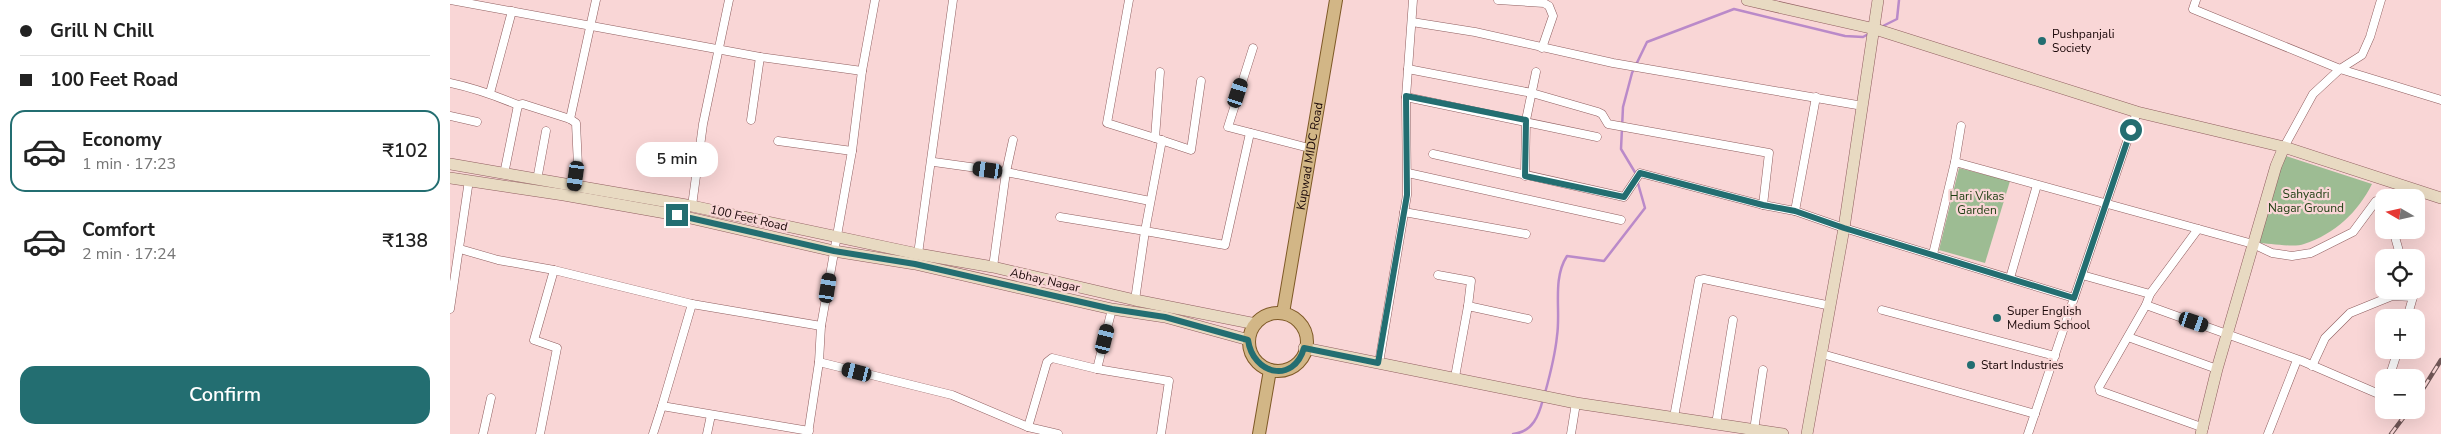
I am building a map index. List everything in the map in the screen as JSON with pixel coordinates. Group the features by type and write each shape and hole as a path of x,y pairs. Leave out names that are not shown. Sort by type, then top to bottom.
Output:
{"main road":[{"name":"Kupwad MIDC Road","path":"1283,313 1309,148 1336,0"},
{"path":"1747,0 1875,29 2137,112 2284,146 2216,369 2203,431"},
{"path":"1807,434 1844,228 1878,0"},
{"path":"2330,162 2441,198"},
{"path":"450,164 692,206 918,254 993,267 1135,300 1256,324"},
{"name":"100 Feet Road","path":"450,178 677,215 834,251"},
{"name":"Abhay Nagar","path":"834,251 915,264 1112,309 1165,317 1248,340"},
{"path":"1283,313 1291,316 1303,327 1307,344 1301,360 1287,370 1270,370 1256,361 1251,354 1248,340 1256,324 1265,316 1283,313"},
{"path":"1304,348 1455,377 1576,403 1783,434"},
{"path":"1259,434 1270,370"}],"street":[{"path":"450,0 590,28 760,57 862,71"},
{"path":"570,119 596,0"},
{"path":"692,206 703,124 729,0"},
{"path":"662,406 809,433 822,326 852,151 862,71 875,0"},
{"path":"918,254 953,0"},
{"path":"1129,0 1107,123 1190,150 1202,81"},
{"path":"1378,363 1404,212 1408,173 1406,96 1413,0"},
{"path":"1498,0 1544,3 1549,6 1553,16 1542,48"},
{"path":"2196,0 2193,9 2340,70 2441,100"},
{"path":"2330,162 2284,146 2313,94 2340,70 2362,55 2370,37 2381,0"},
{"path":"490,93 512,11"},
{"path":"1412,22 1475,32 1613,63 1863,106"},
{"path":"1253,48 1228,127 1309,148"},
{"path":"751,120 760,57"},
{"path":"1408,69 1532,93 1598,112 1602,114 1608,124 1769,153 1763,205"},
{"path":"1135,300 1158,139 1160,72"},
{"path":"1525,176 1526,120 1536,72"},
{"path":"450,83 468,87 484,94 490,93 518,105 522,104 570,119 576,124 578,166 575,186"},
{"path":"1406,96 1526,120 1597,137"},
{"path":"1795,211 1816,97"},
{"path":"504,174 518,105"},
{"path":"2028,434 2137,112"},
{"path":"450,116 477,122"},
{"path":"1933,254 1961,126"},
{"path":"537,180 546,131"},
{"path":"1060,217 1225,246 1250,132"},
{"path":"993,267 1006,172 1013,140"},
{"path":"778,141 852,151"},
{"path":"1433,154 1624,197 1640,173 1763,205 1795,211 1844,228 2074,298"},
{"path":"934,162 1006,172 1150,201"},
{"path":"1954,162 2253,244 2272,253 2292,256 2311,252 2353,232 2375,202"},
{"path":"1408,173 1621,220"},
{"path":"450,309 469,180"},
{"path":"2010,278 2037,185"},
{"path":"1404,212 1526,234"},
{"path":"2198,229 2150,294 2128,338 2099,387 2100,391 2203,431"},
{"path":"460,249 498,260 554,270 692,304 822,326"},
{"path":"540,434 557,348 534,340 554,270"},
{"path":"1438,275 1471,280 1455,377"},
{"path":"2082,275 2150,294"},
{"path":"1674,417 1699,280 1704,279 1831,306"},
{"path":"2312,366 2325,338 2350,313 2385,299"},
{"path":"653,434 692,304"},
{"path":"2146,305 2227,333 2375,392"},
{"path":"1468,306 1528,319"},
{"path":"1097,369 1112,309"},
{"path":"1882,310 2054,356"},
{"path":"1716,424 1733,320"},
{"path":"2128,338 2216,369"},
{"path":"1822,354 2035,414"},
{"path":"1028,427 1048,359 1052,358 1097,369 1169,381 1161,434"},
{"path":"2268,434 2297,360"},
{"path":"819,362 952,395 1028,427 1058,434"},
{"path":"1754,430 1763,370"},
{"path":"483,434 491,398"},
{"path":"1571,434 1576,403"},
{"path":"707,434 711,415"}],"green space":[{"name":"Sahyadri Nagar Ground","path":"2286,156 2372,184 2353,213 2335,228 2315,240 2300,245 2257,243 2276,166"},
{"name":"Hari Vikas Garden","path":"1959,168 2010,181 1985,263 1939,250"}],"waterway":[{"path":"1881,27 1897,19 1899,0"},
{"path":"1636,174 1621,149 1623,107 1632,73 1647,42 1734,9 1845,36 1863,37 1870,33"},
{"path":"1545,393 1556,343 1558,285 1562,265 1567,256 1604,261 1645,208 1637,180"},
{"path":"1513,434 1526,430 1534,422 1543,399"}],"railway":[{"path":"2425,386 2441,360"},
{"path":"2391,434 2402,419"}],"place":[{"name":"Pushpanjali Society","path":"2042,41"},
{"name":"Super English Medium School","path":"1997,318"},
{"name":"Start Industries","path":"1971,365"}],"route":[{"path":"677,215 834,251 915,264 1112,309 1165,317 1248,340 1251,354 1256,361 1270,370 1279,371 1295,366 1301,360 1304,348 1378,363 1407,195 1406,96 1526,120 1525,176 1624,197 1640,173 1763,205 1795,211 1844,228 2074,298 2131,130"}]}
